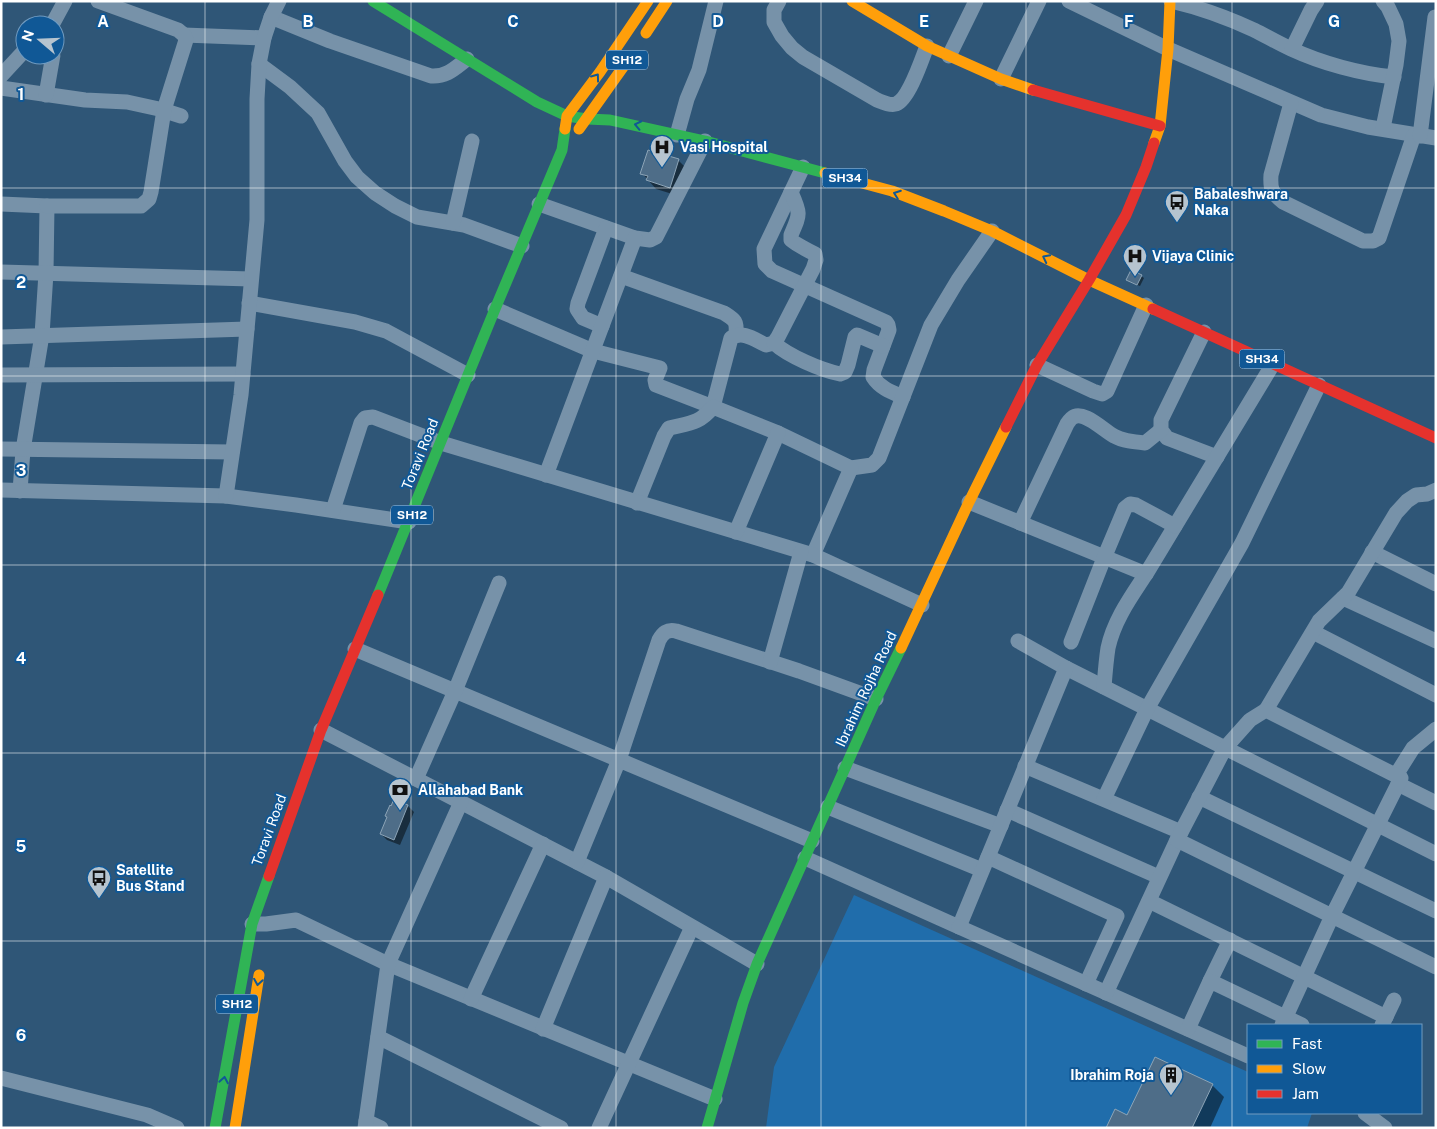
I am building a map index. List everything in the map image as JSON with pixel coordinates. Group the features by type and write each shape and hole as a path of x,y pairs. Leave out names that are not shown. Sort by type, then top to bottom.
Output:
{"main road":[{"path":"373,1 537,102 567,116"},
{"name":"SH12","path":"562,150 567,116 600,72 648,1"},
{"name":"SH12","path":"640,41 667,1"},
{"path":"852,1 927,46 1001,79 1160,126"},
{"name":"Ibrahim Rojha Road","path":"706,1128 743,1003 757,964 876,699 969,502 1037,365 1089,280 1126,214 1146,167 1160,126 1168,49 1170,1"},
{"name":"SH12","path":"562,150 587,119 629,58"},
{"name":"SH34","path":"567,116 610,120 705,141 892,192 944,211 992,231 1089,280 1436,438"},
{"name":"Toravi Road","path":"215,1128 261,927 266,881 321,730 562,150"},
{"name":"SH12","path":"235,1128 260,963"}],"street":[{"path":"57,15 65,1"},
{"path":"1,204 141,206 149,199 164,110 186,40 184,35 178,30 98,1"},
{"path":"226,496 241,395 257,220 257,99 259,64 270,17 279,1"},
{"path":"677,135 687,98 699,70 716,1"},
{"path":"779,1 774,10 774,22 792,48 803,57 877,100 890,104 897,103 907,93 927,46"},
{"path":"949,56 976,1"},
{"path":"1001,79 1039,1"},
{"path":"1069,1 1168,49 1320,115 1436,138"},
{"path":"1170,1 1197,7 1225,17 1292,49 1325,62 1375,76 1394,78"},
{"path":"1292,49 1311,10 1318,1"},
{"path":"1382,128 1394,78 1399,41 1396,24 1384,1"},
{"path":"270,17 330,41 430,76 439,77 447,74 467,59"},
{"path":"1291,103 1271,176 1270,185 1273,195 1283,202 1363,241 1373,241 1379,238 1417,135 1434,50 1435,17"},
{"path":"184,35 264,38"},
{"path":"1,76 15,61"},
{"path":"259,64 305,99 318,113 357,177 375,193 417,217 453,223 522,246"},
{"path":"46,95 51,65"},
{"path":"1,88 85,100 127,102 164,110 181,116"},
{"path":"453,223 472,141"},
{"path":"539,204 635,238 650,240 656,237 705,141"},
{"path":"802,167 764,249 765,264 772,271 803,286 886,322 889,330 873,377 877,384 902,397"},
{"path":"637,503 669,428 697,421 706,416 713,407 731,338 736,334 746,336 766,345 774,343 813,269 816,260 814,254 791,239 799,213 798,206 790,192"},
{"path":"20,491 23,450 42,335 46,273 47,206"},
{"path":"602,326 583,318 577,309 606,228"},
{"path":"495,309 593,351 660,368 655,380 656,385 778,434 851,468 872,465 879,458 931,325 958,280 992,231"},
{"path":"546,475 635,238"},
{"path":"1,272 251,279"},
{"path":"621,276 724,313 734,320 736,334"},
{"path":"249,303 355,322 386,331 468,375"},
{"path":"1037,365 1093,391 1102,394 1108,391 1146,305"},
{"path":"1,336 247,329"},
{"path":"1204,332 1161,420 1161,430 1167,438 1217,456"},
{"path":"774,343 791,356 840,374 845,372 848,365 855,336 863,336 883,346"},
{"path":"1104,687 1108,647 1122,611 1273,364"},
{"path":"1,375 243,374"},
{"path":"1104,800 1147,709 1242,544 1319,385"},
{"path":"1020,523 1071,418 1078,415 1087,418 1114,436 1129,442 1145,443 1161,430"},
{"path":"333,510 361,423 365,418 373,417 441,444 807,554 922,605"},
{"path":"736,532 778,434"},
{"path":"1,449 232,452"},
{"path":"770,662 807,554 851,468"},
{"path":"1,490 226,496 409,522"},
{"path":"1106,993 1159,877 1225,748 1250,720 1266,710 1319,621 1348,593 1396,513 1407,501 1416,495 1427,494 1436,490"},
{"path":"969,502 1146,574"},
{"path":"1071,642 1125,508 1130,504 1136,505 1175,526"},
{"path":"1372,552 1436,584"},
{"path":"416,779 455,691 499,583"},
{"path":"1343,598 1436,641"},
{"path":"578,862 619,760 659,640 663,633 668,630 770,662 876,699"},
{"path":"1313,632 1436,695"},
{"path":"1018,641 1066,668 1436,854"},
{"path":"355,649 812,841"},
{"path":"958,927 1066,668"},
{"path":"1266,710 1436,803"},
{"path":"321,730 606,877 757,964"},
{"path":"1284,1021 1413,748 1436,730"},
{"path":"1026,766 1104,800 1179,836 1332,916 1436,967"},
{"path":"845,768 1000,826"},
{"path":"1199,797 1436,911"},
{"path":"381,1128 366,1124 388,964 461,802"},
{"path":"828,807 985,864 1117,916 1086,984"},
{"path":"1007,810 1159,877"},
{"path":"470,998 543,844"},
{"path":"805,858 1247,1056"},
{"path":"543,1028 606,877"},
{"path":"1149,900 1304,977 1384,1021 1394,1000"},
{"path":"261,927 296,920 388,964 715,1099"},
{"path":"599,1128 692,926"},
{"path":"1188,1029 1230,940"},
{"path":"1210,981 1284,1021 1298,1024"},
{"path":"378,1037 561,1128"},
{"path":"1,1078 147,1115 177,1128"},
{"path":"1366,1114 1385,1128"}],"shaded area":[{"path":"854,895 1247,1072 1247,1114 1312,1114 1307,1128 766,1128 774,1067"}],"building":[{"path":"648,150 679,159 670,188 646,180 648,176 640,174"},
{"path":"1131,270 1142,275 1137,285 1126,280"},
{"path":"394,799 408,805 394,840 380,834 387,817 385,816"},
{"name":"Ibrahim Roja","path":"1155,1057 1213,1084 1192,1128 1106,1128 1115,1109 1127,1115"}],"traffic: fast":[{"path":"373,1 537,102 567,116 610,120 705,141 825,173"},
{"path":"378,595 562,150 565,129"},
{"path":"707,1128 743,1003 757,964 876,699 901,648"},
{"path":"215,1128 252,924 269,876"}],"traffic: slow":[{"path":"565,129 567,116 600,72 648,1"},
{"path":"646,33 667,1"},
{"path":"852,1 927,46 1001,79 1033,90"},
{"path":"1154,143 1160,126 1168,49 1170,1"},
{"path":"579,129 626,63"},
{"path":"825,173 892,191 944,211 992,231 1089,280 1153,309"},
{"path":"901,648 1006,427"},
{"path":"235,1128 259,975"}],"traffic: jam":[{"path":"1033,90 1160,126"},
{"path":"1006,427 1037,365 1126,215 1154,143"},
{"path":"1153,309 1436,438"},
{"path":"269,876 321,730 378,595"}],"place":[{"name":"Vasi Hospital","path":"662,168"},
{"name":"Babaleshwara Naka","path":"1177,223"},
{"name":"Vijaya Clinic","path":"1135,277"},
{"name":"Allahabad Bank","path":"400,811"},
{"name":"Satellite Bus Stand","path":"99,899"},
{"name":"Ibrahim Roja","path":"1171,1096"}]}
